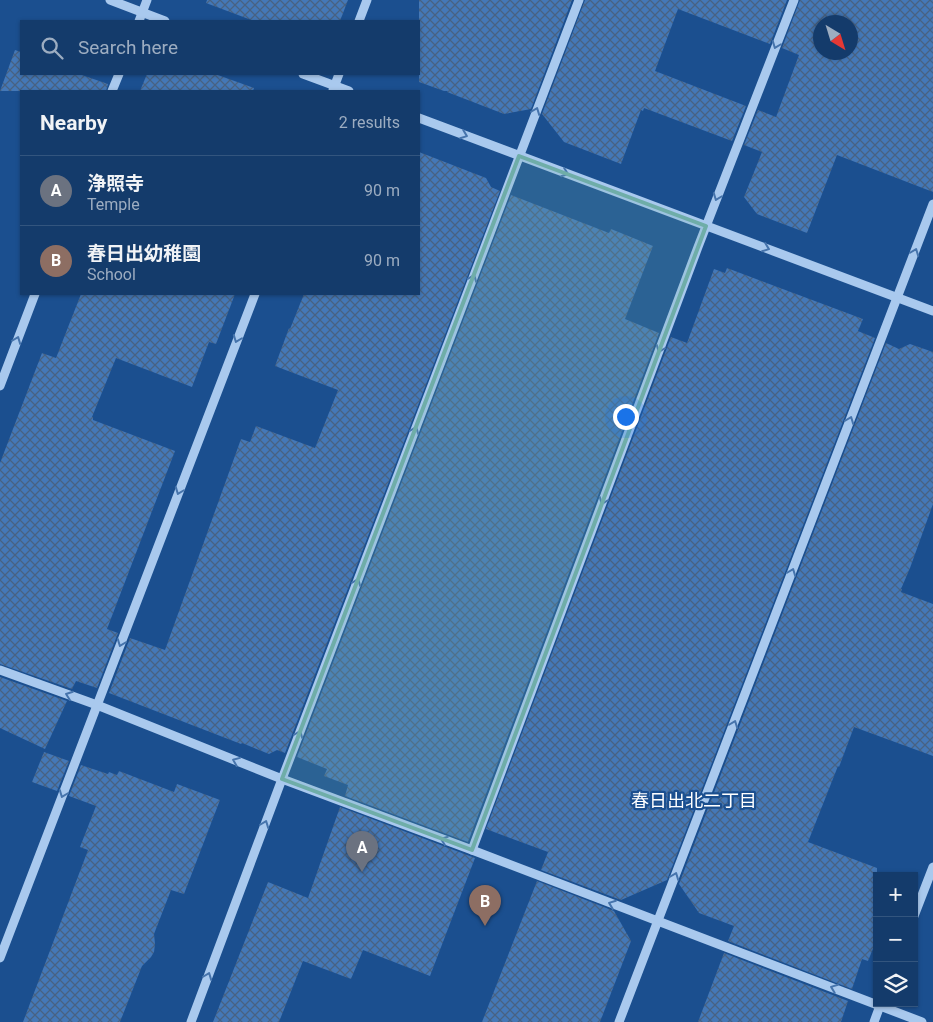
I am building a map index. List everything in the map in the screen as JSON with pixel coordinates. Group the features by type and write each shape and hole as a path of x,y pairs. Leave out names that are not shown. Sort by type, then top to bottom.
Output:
{"street":[{"path":"110,0 141,17 159,20"},
{"path":"141,17 147,0"},
{"path":"359,20 367,0"},
{"path":"191,1022 579,0"},
{"path":"472,850 706,226 794,0"},
{"path":"112,90 119,75"},
{"path":"305,75 334,89 339,75"},
{"path":"420,118 933,312"},
{"path":"619,1022 933,204"},
{"path":"0,386 35,295"},
{"path":"0,958 255,295"},
{"path":"0,670 97,705 282,779 873,1001"},
{"path":"918,906 933,868"},
{"path":"874,1022 879,1007"},
{"path":"887,1007 922,1022"}],"highlighted area":[{"path":"519,156 706,226 472,850 282,779"}],"building":[{"path":"207,0 348,0 340,20 251,20 206,3"},
{"path":"419,0 572,0 531,109 504,114 448,91 419,82"},
{"path":"585,0 787,0 770,44 678,9 655,71 746,106 732,141 644,108 643,111 641,110 621,164 564,142 542,114"},
{"path":"800,0 933,0 933,192 837,155 807,233 757,214 744,197 762,152 744,145 758,110 776,117 799,55 782,48"},
{"path":"15,50 20,52 20,75 82,75 108,84 106,90 0,91"},
{"path":"147,75 218,75 254,88 253,90 140,90"},
{"path":"420,152 486,178 491,187 500,191 285,753 277,750 269,754 109,693 130,638 165,650 241,439 250,442 256,426 315,448 338,390 275,366 304,295 420,295"},
{"path":"511,195 609,233 611,229 653,246 625,319 659,333 468,842 345,796 348,785 324,776 327,769 297,757"},
{"path":"727,268 863,319 858,331 875,338 667,880 621,900 541,870 548,852 486,829 671,337 687,343 714,269 725,273"},
{"path":"81,295 235,295 216,344 209,342 192,387 116,358 92,417 93,420 175,451 107,629 118,633 97,688 76,681 72,689 0,664 0,463 42,353 56,358"},
{"path":"886,343 899,349 910,344 933,352 933,504 901,592 933,604 933,756 854,727 808,842 877,868 877,872 873,872 873,949 868,961 862,959 852,989 728,941 734,926 699,913 679,884"},
{"path":"0,677 67,701 45,749 0,728"},
{"path":"44,752 69,761 57,791 32,782"},
{"path":"81,765 108,774 109,772 117,775 119,771 174,792 177,784 220,800 184,894 171,890 154,934 154,952 142,966 120,1022 23,1022 88,850 80,847 96,806 69,796"},
{"path":"340,807 475,858 430,976 363,950 351,979 303,961 279,1022 213,1022 268,882 308,898"},
{"path":"537,881 614,911 631,941 600,1022 482,1022"},
{"path":"724,953 848,1001 841,1022 698,1022"}],"place":[{"name":"浄照寺","path":"362,872"},
{"name":"春日出幼稚園","path":"485,926"}],"district":[{"name":"春日出北二丁目","path":"694,801"}]}
